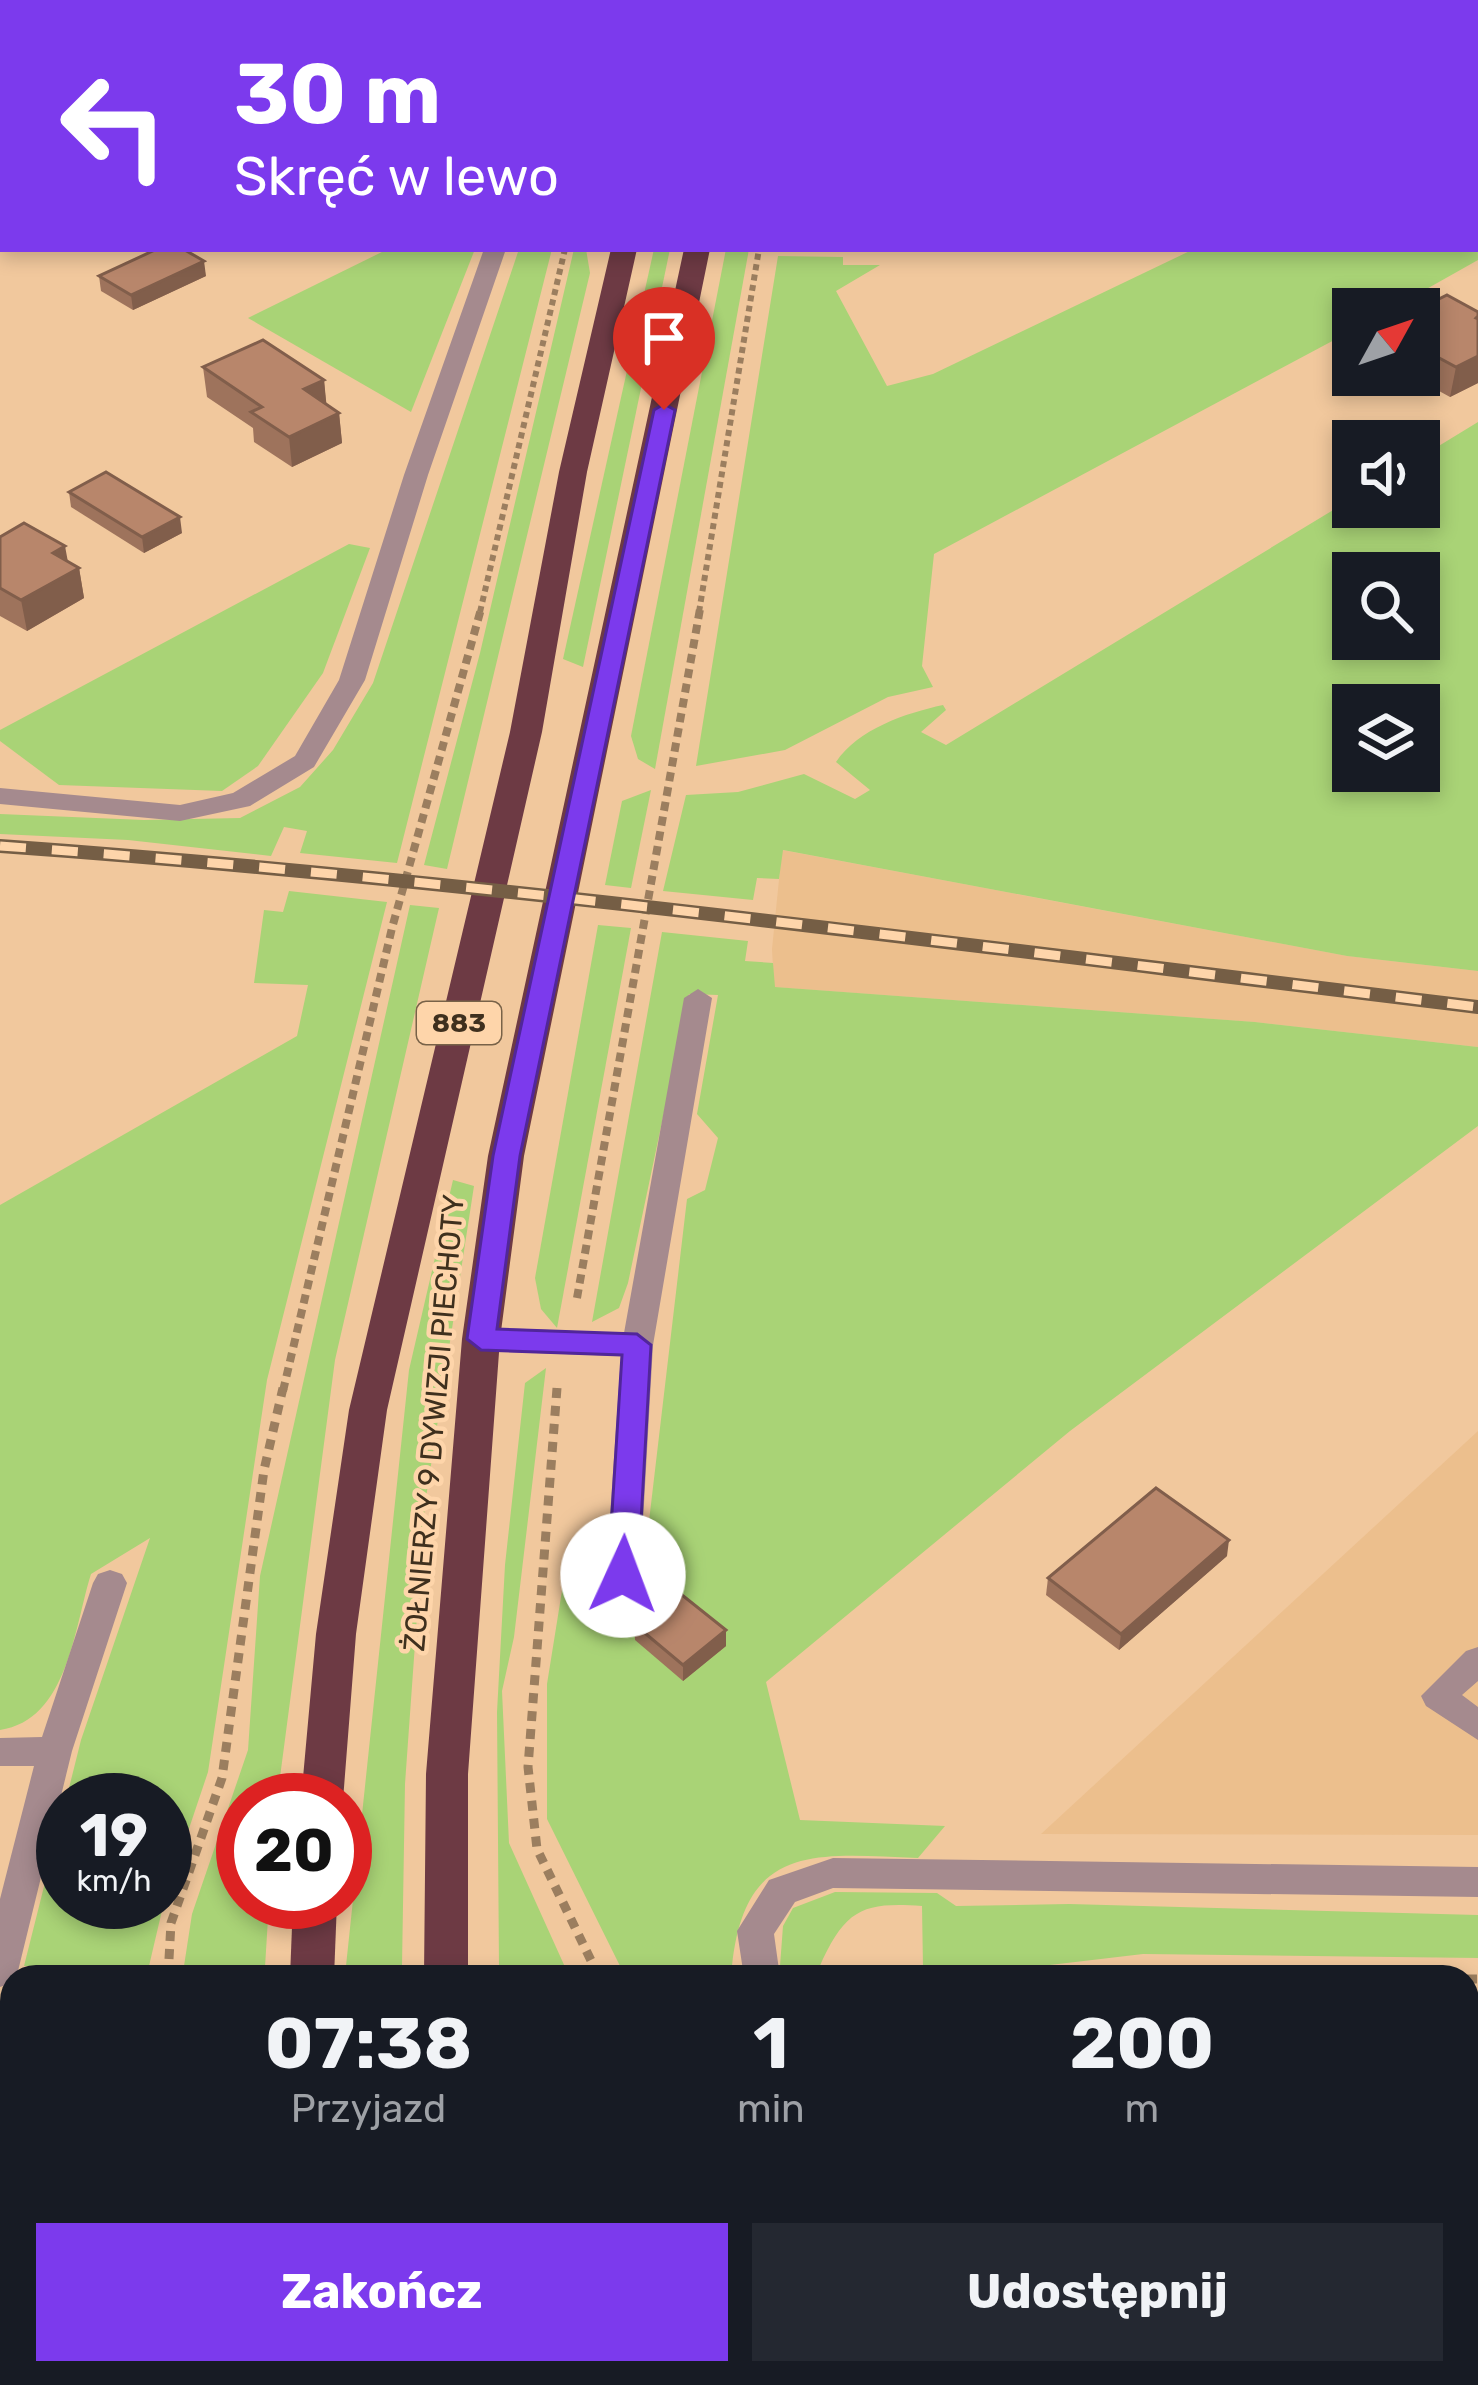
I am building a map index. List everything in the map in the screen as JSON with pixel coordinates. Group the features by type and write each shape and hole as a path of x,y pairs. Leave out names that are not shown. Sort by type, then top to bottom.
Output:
{"highway":[{"name":"ŻOŁNIERZY 9 DYWIZJI PIECHOTY","path":"324,1773 336,1634 368,1410 526,732 573,472 623,252"},
{"name":"ŻOŁNIERZY 9 DYWIZJI PIECHOTY","path":"446,1965 447,1774 481,1339 506,1156 696,252"},
{"path":"312,1965 314,1929"}],"street":[{"path":"0,796 180,812 241,800 288,776 305,761 352,680 416,475 494,252"},
{"path":"623,1575 637,1345 698,998"},
{"path":"481,1339 637,1345"},
{"path":"2,1965 55,1751 110,1583"},
{"path":"1478,1661 1438,1696 1478,1726"},
{"path":"0,1752 55,1751"},
{"path":"760,1965 755,1930 782,1891 833,1874 1478,1882"}],"path":[{"path":"169,1965 171,1923 222,1778 264,1470 392,928 485,595 564,252"},
{"path":"593,1965 537,1849 527,1767 556,1394 569,1343 718,507 759,252"}],"shaded area":[{"path":"782,850 1347,956 1478,971 1478,1047 1255,1022 774,987 772,949"},
{"path":"1478,1431 1478,1835 1041,1834 1324,1573"}],"green space":[{"path":"382,252 474,252 411,412 248,318"},
{"path":"518,252 551,252 397,863 300,853 307,831 284,827 271,856 128,840 0,834 0,814 240,818 300,787 333,750 373,683"},
{"path":"573,252 586,252 590,273 447,869 424,865 480,653"},
{"path":"653,252 669,252 583,667 563,659"},
{"path":"725,252 748,252 655,769 638,759 631,736"},
{"path":"1188,252 1478,252 1478,260 1428,288 1332,288 1332,341 934,554 922,666 933,687 888,697 785,750 696,766 778,256 843,257 843,265 880,265 836,291 887,386 933,374"},
{"path":"1478,422 1478,971 1347,956 783,850 779,879 757,878 753,900 663,891 686,795 738,792 804,774 855,799 870,790 836,762 845,750 899,718 943,705 946,710 921,732 946,745 1332,511 1332,528 1440,528 1440,445"},
{"path":"349,544 370,548 323,673 258,766 222,791 59,785 0,741 0,730"},
{"path":"651,790 631,888 605,885 622,801"},
{"path":"289,891 387,902 267,1380 208,1772 192,1820 192,1773 73,1773 150,1538 91,1574 73,1644 54,1690 23,1723 0,1730 0,1205 297,1036 308,985 254,983 264,910 283,912"},
{"path":"410,905 439,908 335,1360 281,1773 240,1773 248,1750 260,1576"},
{"path":"598,925 631,928 557,1328 541,1309 535,1278"},
{"path":"662,932 748,941 745,961 773,963 775,987 1255,1022 1478,1047 1478,1126 1070,1431 766,1682 800,1820 945,1826 918,1858 818,1858 770,1876 752,1896 732,1965 620,1965 547,1819 547,1684 565,1572 603,1595 641,1589 687,1199 705,1190 718,1138 697,1114 718,995 689,994 628,1283 619,1308 592,1322"},
{"path":"453,1180 474,1186 425,1504 405,1784 402,1965 346,1965 350,1929 372,1929 372,1773 366,1773 409,1370"},
{"path":"546,1368 514,1637 502,1691 509,1843 564,1965 499,1965 497,1712 505,1565 525,1383"},
{"path":"216,1844 216,1929 267,1929 265,1965 184,1965 192,1914"},
{"path":"835,1892 937,1893 956,1906 1069,1904 1478,1915 1478,1958 1143,1954 1050,1965 923,1965 922,1906 902,1905 858,1913 838,1932 820,1965 780,1965 783,1926 793,1908"},
{"path":"36,1918 36,1929 158,1929 149,1965 24,1965"}],"building":[{"path":"151,252 188,252 204,261 131,295 99,276"},
{"path":"1447,295 1478,312 1478,356 1456,367 1440,358 1440,298"},
{"path":"263,340 324,380 304,389 339,413 289,437 251,412 262,407 203,367"},
{"path":"106,472 180,517 142,537 69,492"},
{"path":"24,523 65,546 53,553 79,568 21,600 0,588 0,537"},
{"path":"1156,1488 1229,1540 1121,1634 1048,1578"},
{"path":"677,1591 726,1630 683,1665 634,1624"}],"railway":[{"path":"0,846 555,897 1478,1007"}],"route":[{"path":"623,1575 637,1345 481,1339 506,1156 664,410"}]}
